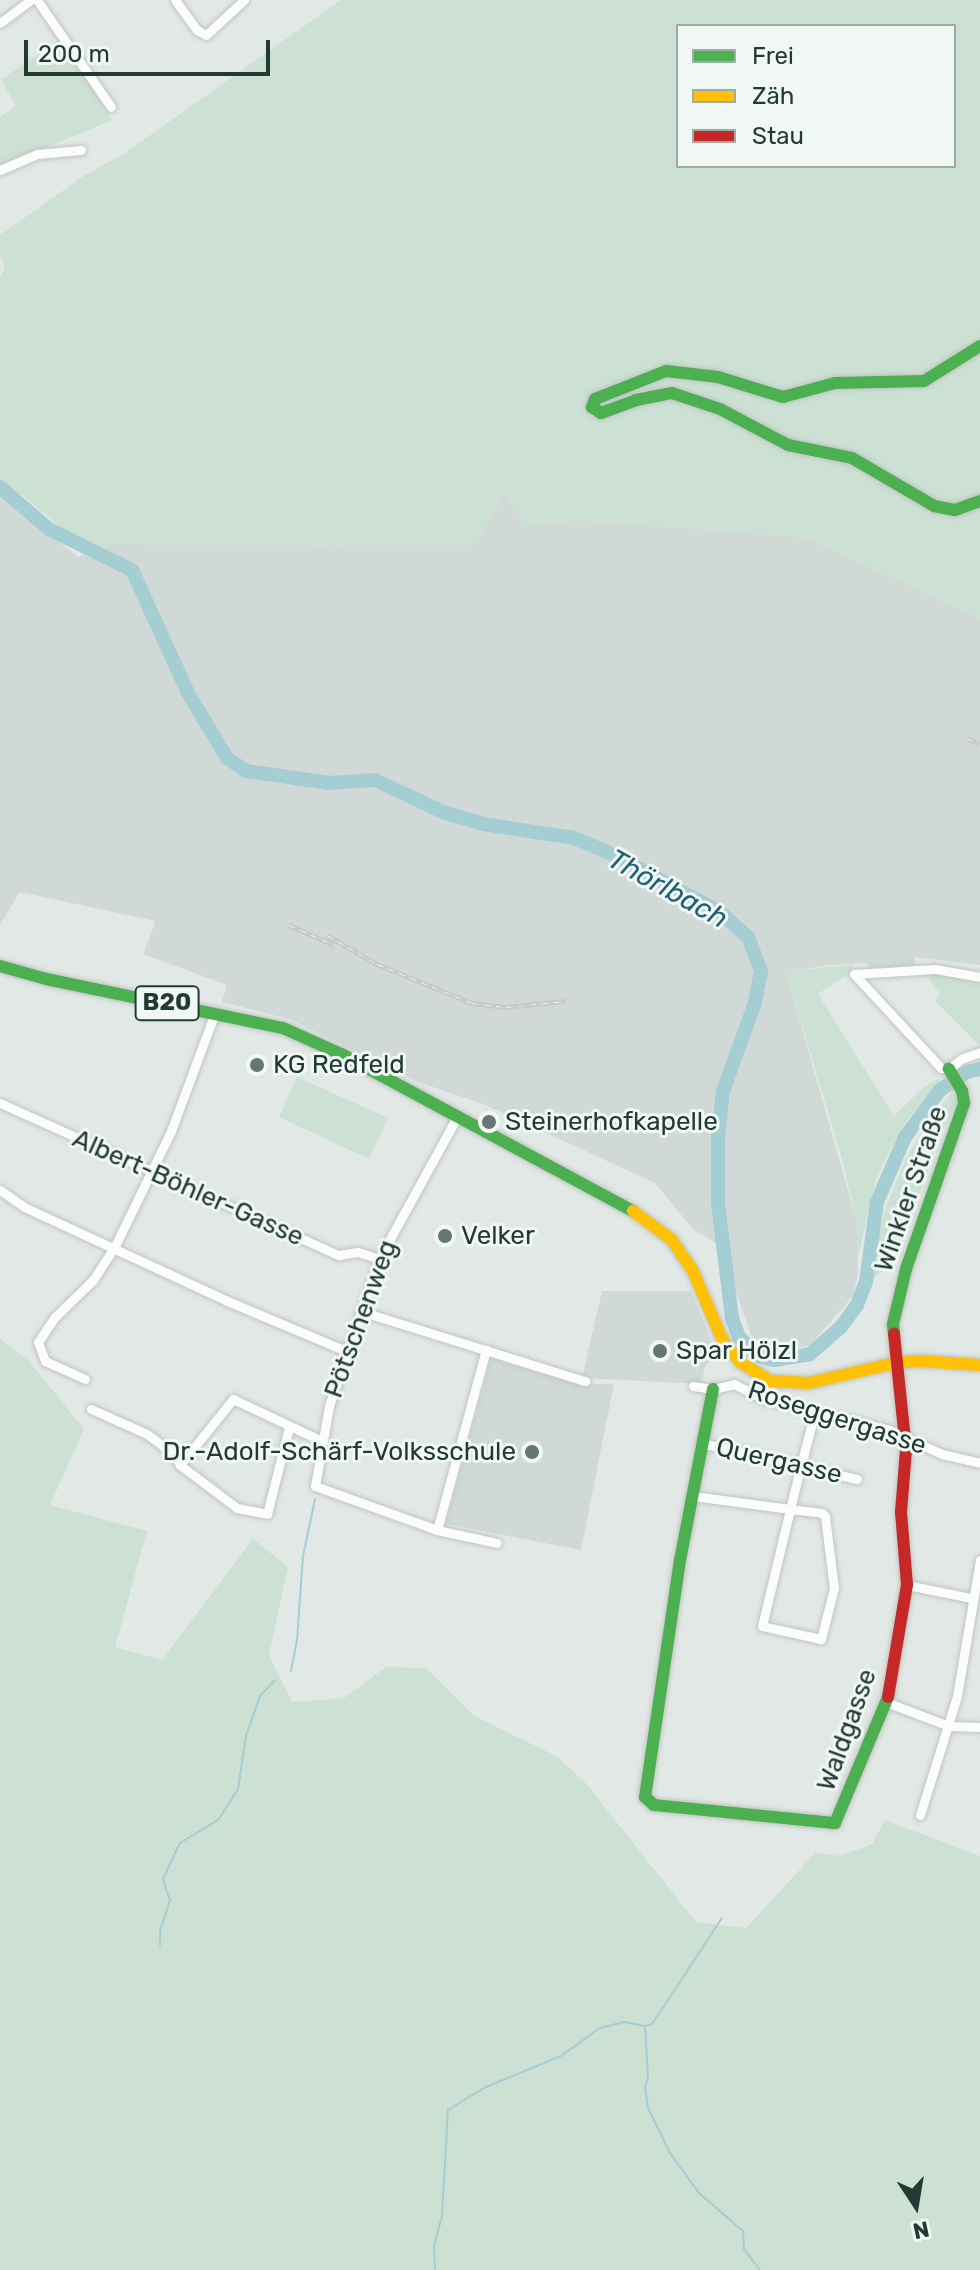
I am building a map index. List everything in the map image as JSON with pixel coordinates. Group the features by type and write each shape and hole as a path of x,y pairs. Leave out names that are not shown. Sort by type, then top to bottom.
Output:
{"street":[{"path":"0,23 30,0"},
{"path":"37,0 111,107"},
{"path":"175,0 197,30 206,35 244,0"},
{"path":"0,170 37,154 81,150"},
{"path":"980,346 924,381 835,383 783,397 718,377 666,371 595,399 592,407 601,413 636,400 672,393 720,409 788,445 852,458 910,489 934,506 955,510 980,501"},
{"name":"B20","path":"0,966 46,979 297,1033 654,1223 686,1258 732,1354 756,1374 783,1383 809,1383 895,1363 938,1361 980,1365"},
{"path":"950,1072 941,1068 854,974 935,969 980,977"},
{"path":"85,1379 45,1361 38,1342 55,1317 93,1280 114,1248 153,1173 185,1098 215,1013"},
{"name":"Winkler Straße","path":"895,1363 893,1324 898,1297 964,1103 962,1091 950,1072 953,1063 980,1052"},
{"name":"Albert-Böhler-Gasse","path":"0,1103 339,1255 358,1252 379,1259"},
{"name":"Pötschenweg","path":"457,1117 379,1259 346,1351 322,1441 315,1486 437,1530 497,1543"},
{"path":"0,1190 24,1207 346,1351"},
{"path":"360,1311 585,1381"},
{"path":"437,1530 486,1350"},
{"name":"Waldgasse","path":"693,1496 645,1797 654,1805 835,1823 886,1702 907,1585 901,1524 903,1435 895,1363"},
{"name":"Roseggergasse","path":"693,1386 713,1389 734,1384 764,1399 814,1415 903,1435 942,1454 980,1463"},
{"path":"713,1389 693,1496 790,1509 822,1513 827,1520 834,1588 821,1639 762,1626 790,1509 814,1415"},
{"path":"180,1465 233,1399 322,1441"},
{"path":"91,1409 147,1434 174,1454 180,1465 237,1508 267,1514 289,1427"},
{"name":"Quergasse","path":"701,1443 857,1479"},
{"path":"920,1815 949,1726 980,1560"},
{"path":"907,1585 971,1598"},
{"path":"886,1702 949,1726 980,1727"}],"shaded area":[{"path":"506,492 524,526 579,520 805,537 980,618 980,965 915,957 915,965 873,968 867,963 830,965 786,972 857,1222 858,1273 853,1296 810,1345 785,1352 759,1345 751,1335 720,1246 693,1229 655,1183 483,1104 421,1083 290,1019 222,1002 227,985 143,954 156,921 20,892 0,925 0,495 78,557 115,544 474,545"},
{"path":"602,1291 691,1291 716,1352 705,1367 701,1384 582,1378"},
{"name":"Dr.-Adolf-Schärf-Volksschule","path":"491,1359 580,1384 614,1384 581,1550 446,1524"}],"green space":[{"path":"341,0 980,0 980,618 805,537 579,520 524,526 506,493 474,545 115,544 102,551 73,538 21,494 12,501 0,492 0,276 5,268 0,256 0,235 85,175 122,155"},
{"path":"61,38 112,120 0,167 0,117 16,106 1,80"},
{"path":"853,964 853,971 818,994 894,1116 924,1087 939,1078 940,1081 903,1125 876,1178 858,1257 857,1222 842,1159 786,972"},
{"path":"924,973 980,980 980,1046 934,1000 940,994"},
{"path":"297,1077 388,1118 369,1159 279,1117"},
{"path":"952,1092 958,1100 938,1141 907,1230 889,1267 870,1280 884,1212 905,1160 929,1120"},
{"path":"0,1339 29,1361 84,1429 50,1505 147,1531 115,1647 162,1660 253,1539 288,1567 269,1655 292,1702 344,1698 386,1667 426,1668 474,1716 556,1756 584,1781 696,1922 746,1928 816,1852 839,1856 872,1844 885,1820 980,1856 980,2270 0,2270"}],"waterway":[{"name":"Thörlbach","path":"0,487 49,529 132,570 188,693 227,758 246,771 329,783 375,780 443,812 483,824 574,838 612,854 721,913 748,937 761,971 755,1003 723,1091 718,1137 718,1203 732,1318 739,1337 758,1356 774,1360 810,1354 841,1327 857,1305 866,1282 877,1202 905,1137 940,1090 967,1072 980,1069"},
{"path":"291,1671 297,1641 303,1556 315,1499"},
{"path":"160,1945 160,1931 170,1901 163,1879 180,1843 218,1820 238,1789 246,1736 260,1696 275,1680"},
{"path":"722,1918 652,2024 645,2026 648,2078 645,2088 648,2108 670,2153 699,2193 743,2231 744,2249 760,2270"},
{"path":"435,2270 434,2246 442,2216 448,2110 486,2087 561,2056 600,2028 624,2022 645,2026"}],"railway":[{"path":"967,738 980,744"},
{"path":"289,925 335,945"},
{"path":"327,935 377,964 472,1003 506,1007 566,1001"}],"traffic: fast":[{"path":"980,346 924,381 835,383 783,397 718,377 666,371 595,399 592,407 601,413 636,400 672,393 720,409 788,445 852,458 934,506 955,510 980,501"},
{"path":"0,966 46,979 283,1028 343,1055 633,1211"},
{"path":"894,1334 893,1324 906,1269 964,1103 962,1091 949,1069"},
{"path":"713,1389 680,1560 645,1797 654,1805 835,1823 888,1697"}],"traffic: slow":[{"path":"633,1211 672,1240 693,1271 723,1341 740,1362 771,1381 809,1383 895,1363 920,1361 980,1365"}],"traffic: jam":[{"path":"888,1697 907,1585 901,1512 906,1450 894,1334"}],"place":[{"name":"KG Redfeld","path":"257,1065"},
{"name":"Steinerhofkapelle","path":"489,1122"},
{"name":"Velker","path":"445,1236"},
{"name":"Spar Hölzl","path":"660,1351"},
{"name":"Dr.-Adolf-Schärf-Volksschule","path":"532,1452"}]}
